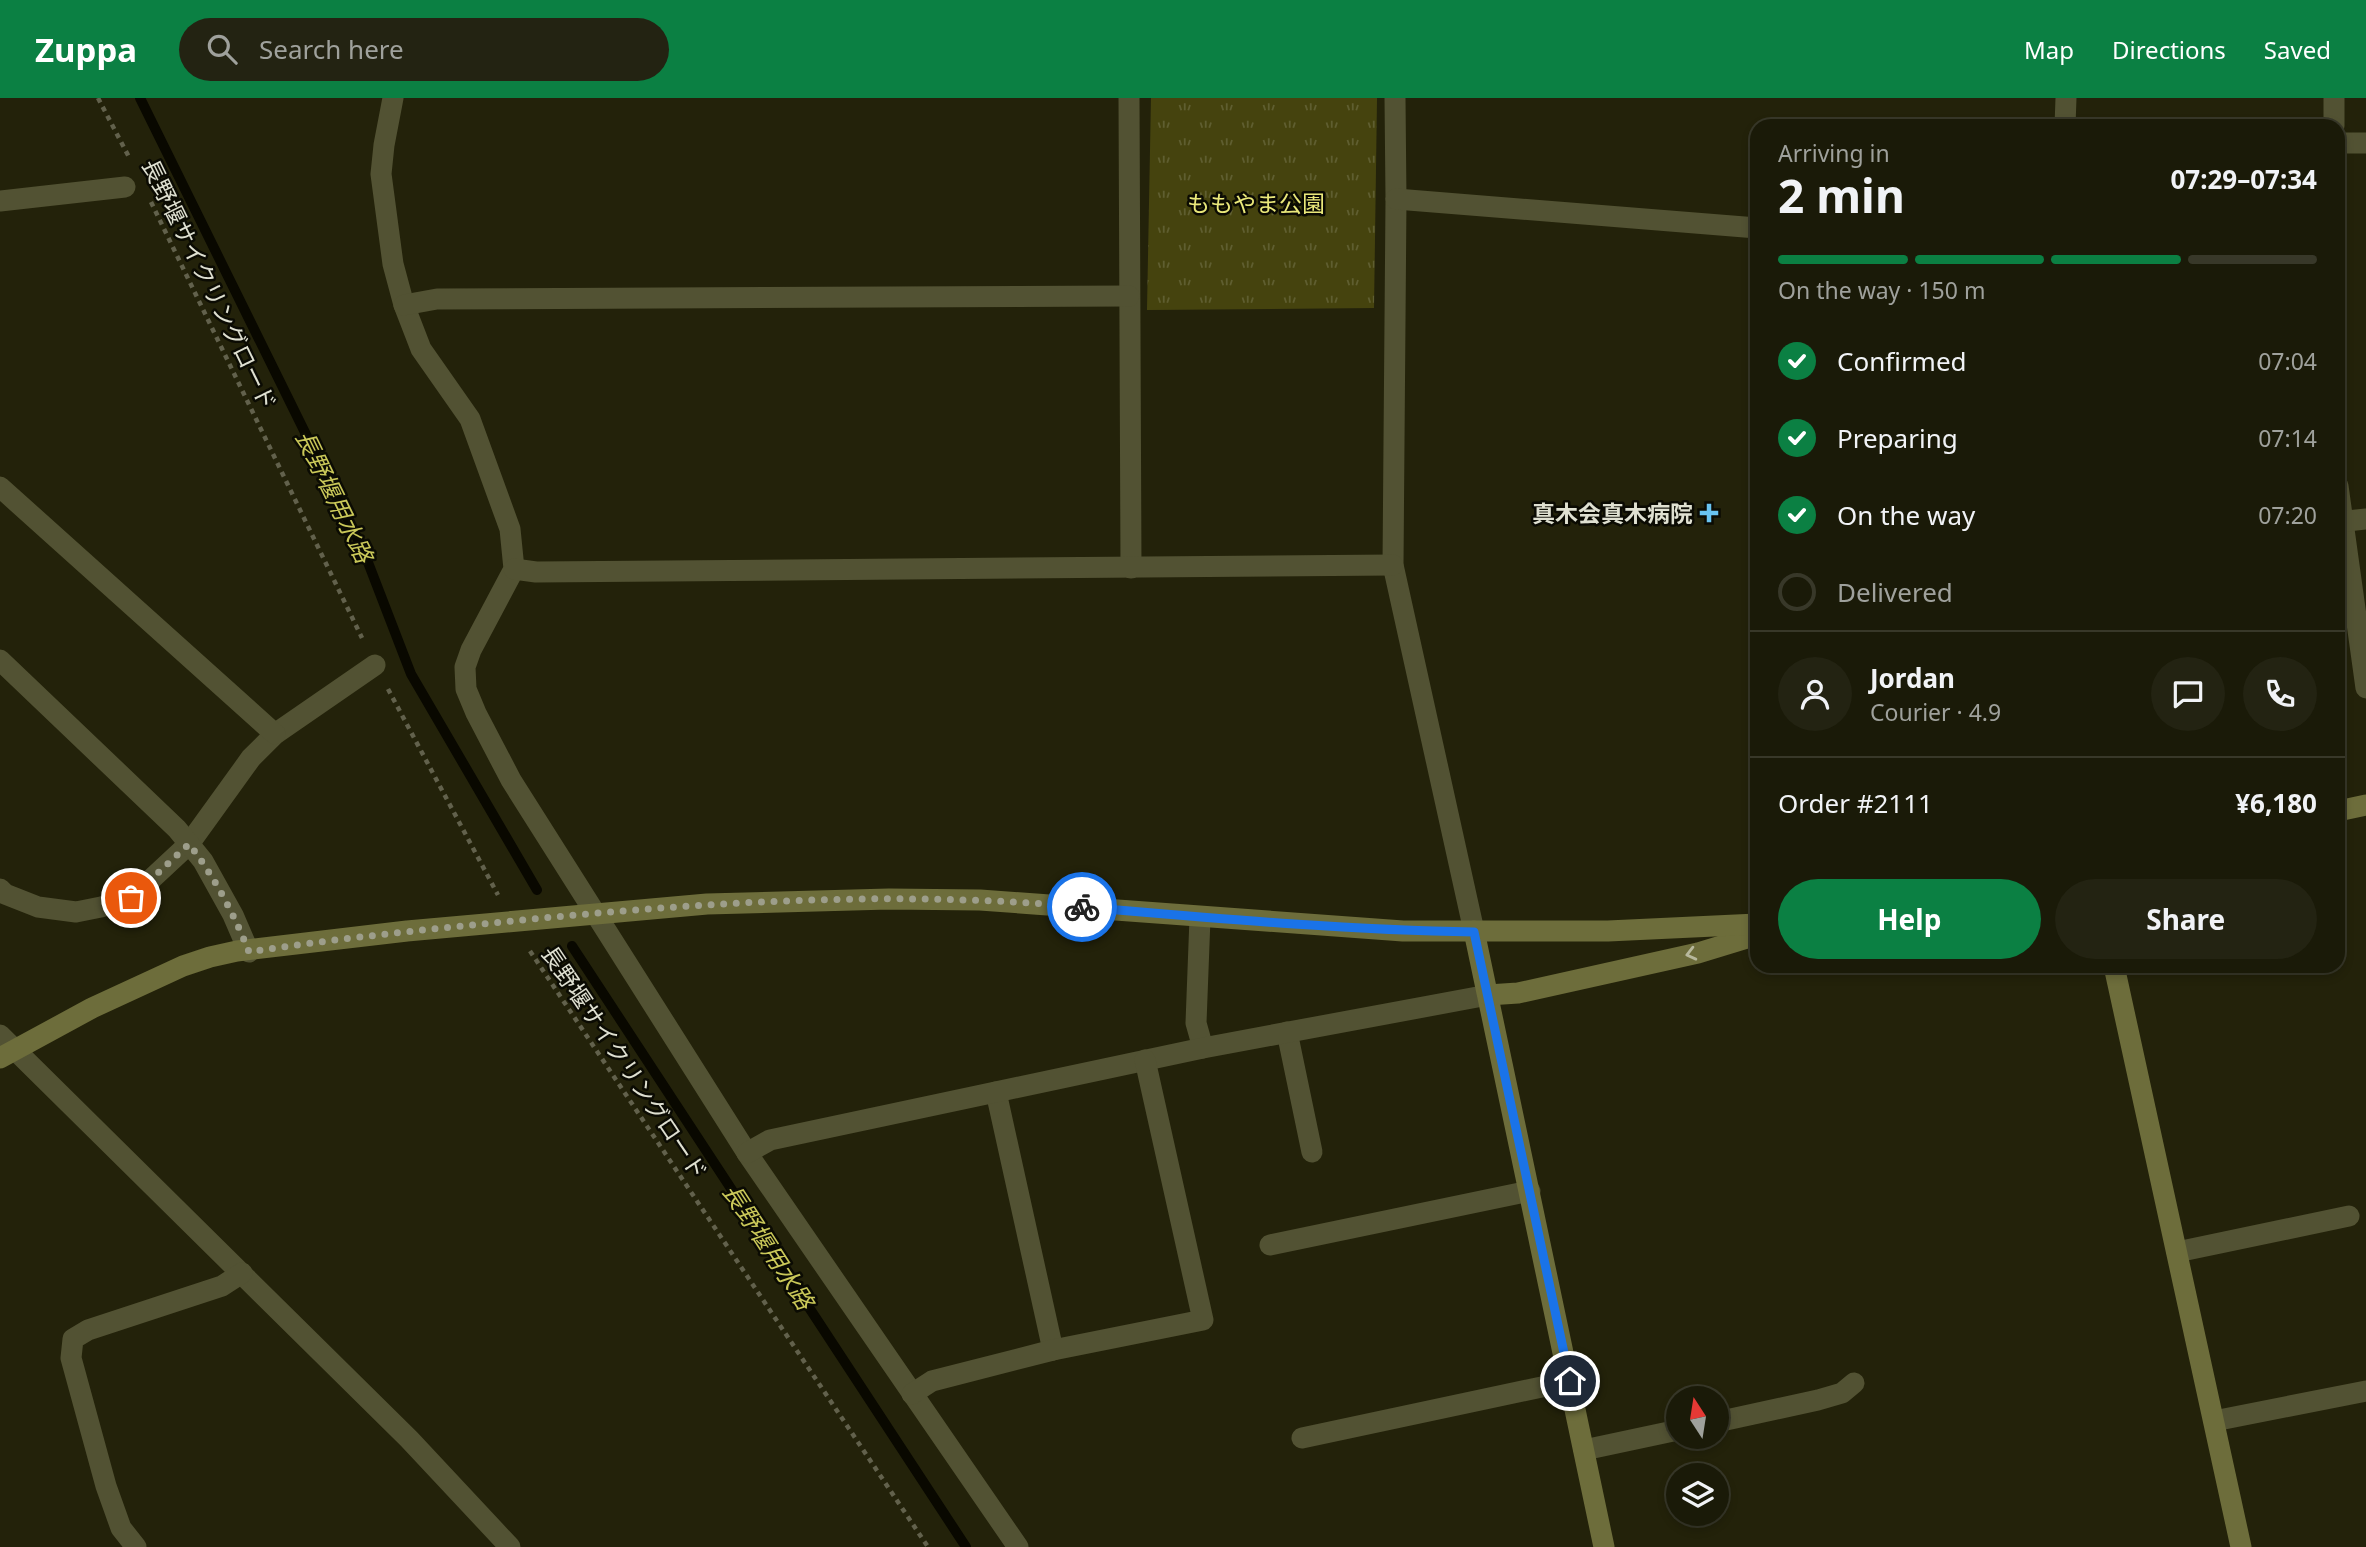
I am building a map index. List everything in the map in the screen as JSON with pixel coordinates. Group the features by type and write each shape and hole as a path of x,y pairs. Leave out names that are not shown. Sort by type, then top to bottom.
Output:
{"street":[{"path":"393,98 384,145 382,174 393,264 404,305 421,349 470,419 510,529 514,569 471,650 465,667 466,689 511,780 747,1153 1018,1547"},
{"path":"1129,98 1131,568"},
{"path":"1395,98 1393,565 1488,995 1604,1547"},
{"path":"2065,119 2066,98"},
{"path":"2331,100 2333,119"},
{"path":"2345,143 2366,143"},
{"path":"0,201 135,182"},
{"path":"1396,199 1750,228"},
{"path":"404,305 437,299 1129,296"},
{"path":"0,487 275,733"},
{"path":"2345,521 2366,519"},
{"path":"2345,553 2366,688"},
{"path":"514,569 536,572 1393,565"},
{"path":"0,660 177,829 202,861 233,915 249,952"},
{"path":"0,889 5,894 38,906 76,912 131,898 189,844 251,758 275,733 375,665"},
{"path":"2345,810 2366,805"},
{"path":"510,1547 409,1438 242,1273 5,1048 183,966 237,951 249,952 407,931 707,904 889,899 1055,905 1200,918 1474,932 1608,931 1750,924"},
{"path":"1200,918 1196,1023 1203,1048"},
{"path":"747,1153 770,1140 1203,1048 1488,995 1518,993 1698,953 1750,938"},
{"path":"2116,973 2241,1547"},
{"path":"1287,1032 1312,1152"},
{"path":"912,1394 932,1381 1053,1350 1203,1320 1145,1060"},
{"path":"996,1092 1053,1350"},
{"path":"1269,1245 1530,1191"},
{"path":"2177,1252 2349,1216"},
{"path":"136,1547 121,1528 106,1486 71,1358 72,1339 88,1330 222,1286 242,1273"},
{"path":"1302,1438 1570,1381"},
{"path":"1729,1419 1842,1393 1854,1382"},
{"path":"2214,1421 2366,1391"},
{"path":"1584,1450 1666,1433"}],"path":[{"name":"長野堰サイクリングロード","path":"98,98 135,182 375,665 500,898"},
{"name":"長野堰サイクリングロード","path":"526,945 928,1547"}],"green space":[{"name":"ももやま公園","path":"1151,98 1377,98 1374,308 1147,310"}],"waterway":[{"name":"長野堰用水路","path":"140,98 364,552 411,674 537,890"},
{"name":"長野堰用水路","path":"572,946 966,1547"}],"way so far":[{"path":"131,898 189,844 233,915 249,952 407,931 707,904 889,899 979,900 1082,907"}],"place":[{"name":"真木会真木病院","path":"1709,513"}],"route":[{"path":"1082,907 1200,918 1474,932 1570,1381"}]}
